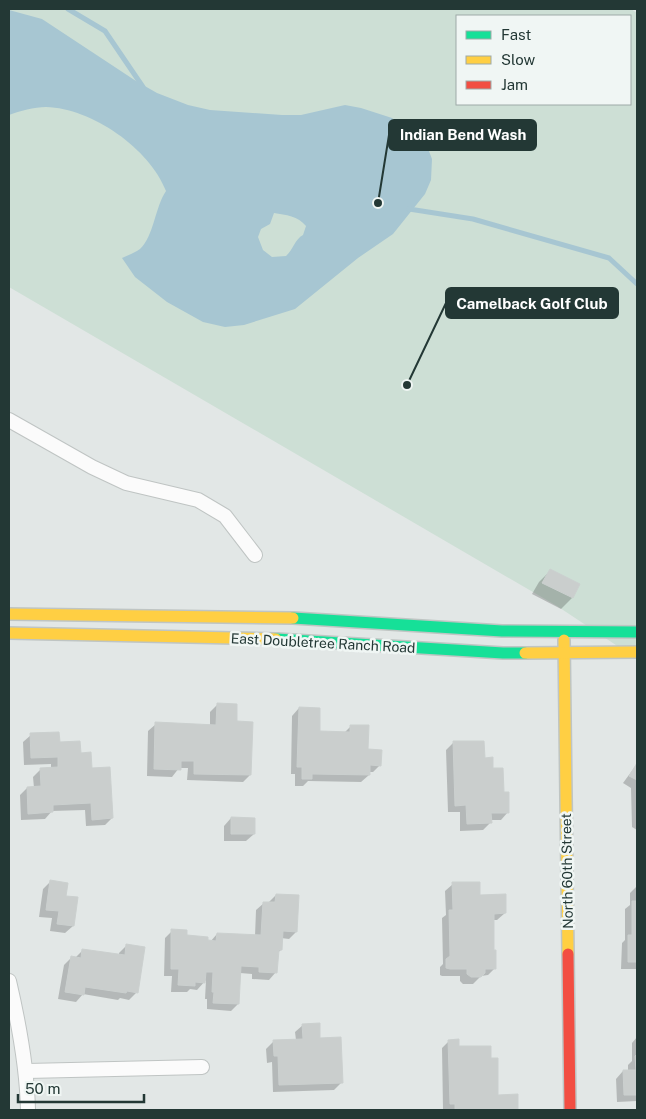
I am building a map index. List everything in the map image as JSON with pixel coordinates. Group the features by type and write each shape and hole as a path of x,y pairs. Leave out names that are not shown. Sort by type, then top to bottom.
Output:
{"main road":[{"name":"East Doubletree Ranch Road","path":"9,614 275,617 441,628 637,632"},
{"path":"274,638 275,617"},
{"name":"North 60th Street","path":"564,632 570,1110"},
{"name":"East Doubletree Ranch Road","path":"9,633 274,638 483,652 637,652"}],"street":[{"path":"9,420 92,467 126,483 198,500 225,516 255,555"},
{"path":"9,981 27,1071 28,1110"},
{"path":"27,1071 202,1067"}],"green space":[{"path":"9,9 631,9 637,13 637,659 557,606 9,287"}],"water":[{"path":"9,10 42,19 136,81 157,93 188,105 210,110 301,115 345,105 392,118 427,146 432,159 431,180 425,194 393,234 358,258 295,309 244,325 225,327 203,322 167,302 135,277 122,258 140,249 145,243 166,191 158,175 147,160 133,146 100,123 64,109 41,107 9,115","holes":["274,213 296,218 306,226 303,235 286,256 272,257 263,250 258,237 261,229 270,224"]}],"building":[{"path":"550,569 580,584 573,598 542,583"},
{"path":"217,703 237,704 237,721 253,722 251,775 194,774 194,761 181,761 181,770 154,769 155,722 216,725"},
{"path":"299,707 320,708 320,731 350,732 350,725 369,725 368,749 382,750 381,766 370,765 370,775 312,774 312,779 302,779 302,767 297,767"},
{"path":"59,732 60,742 80,741 81,753 91,752 92,768 110,767 113,818 92,820 91,803 53,805 53,812 28,814 27,787 41,786 40,768 58,767 58,757 31,758 30,733"},
{"path":"453,741 484,741 485,758 493,757 493,768 503,768 504,792 509,792 509,813 491,813 492,823 467,824 466,805 455,806"},
{"path":"637,763 637,780 629,776"},
{"path":"231,817 255,818 255,834 231,834"},
{"path":"50,880 68,883 66,896 78,897 74,926 57,924 59,911 46,910"},
{"path":"452,882 480,882 480,895 506,894 506,913 494,914 496,969 485,969 485,973 481,977 471,977 467,974 467,969 446,968 446,959 450,956 449,910 453,910"},
{"path":"276,894 299,895 297,932 283,931 282,950 279,950 277,973 259,972 259,967 241,966 239,1004 213,1003 213,972 206,972 205,983 195,982 195,986 178,985 179,969 171,969 171,929 187,930 187,935 208,937 208,940 216,941 217,933 261,935 263,902 275,902"},
{"path":"632,901 637,901 637,962 628,962 628,935 632,935"},
{"path":"126,944 145,947 138,993 85,987 84,995 65,992 71,956 81,958 82,949 125,955"},
{"path":"320,1023 320,1038 341,1037 343,1083 279,1085 278,1056 274,1056 273,1040 303,1039 302,1024"},
{"path":"459,1039 459,1046 491,1046 491,1058 498,1058 498,1095 518,1094 518,1110 455,1110 455,1104 450,1104 448,1040"},
{"path":"637,1054 637,1095 624,1095 623,1070 636,1070 635,1056"}],"waterway":[{"path":"68,9 105,31 143,87"},
{"path":"409,209 473,219 609,258 637,284"}],"traffic: fast":[{"path":"293,618 502,631 637,632"},
{"path":"276,639 525,653"}],"traffic: slow":[{"path":"9,614 293,618"},
{"path":"9,633 276,639"},
{"path":"564,640 568,954"},
{"path":"525,653 637,652"}],"traffic: jam":[{"path":"568,954 570,1110"}],"place":[{"name":"Indian Bend Wash","path":"378,203"},
{"name":"Camelback Golf Club","path":"407,385"}]}
